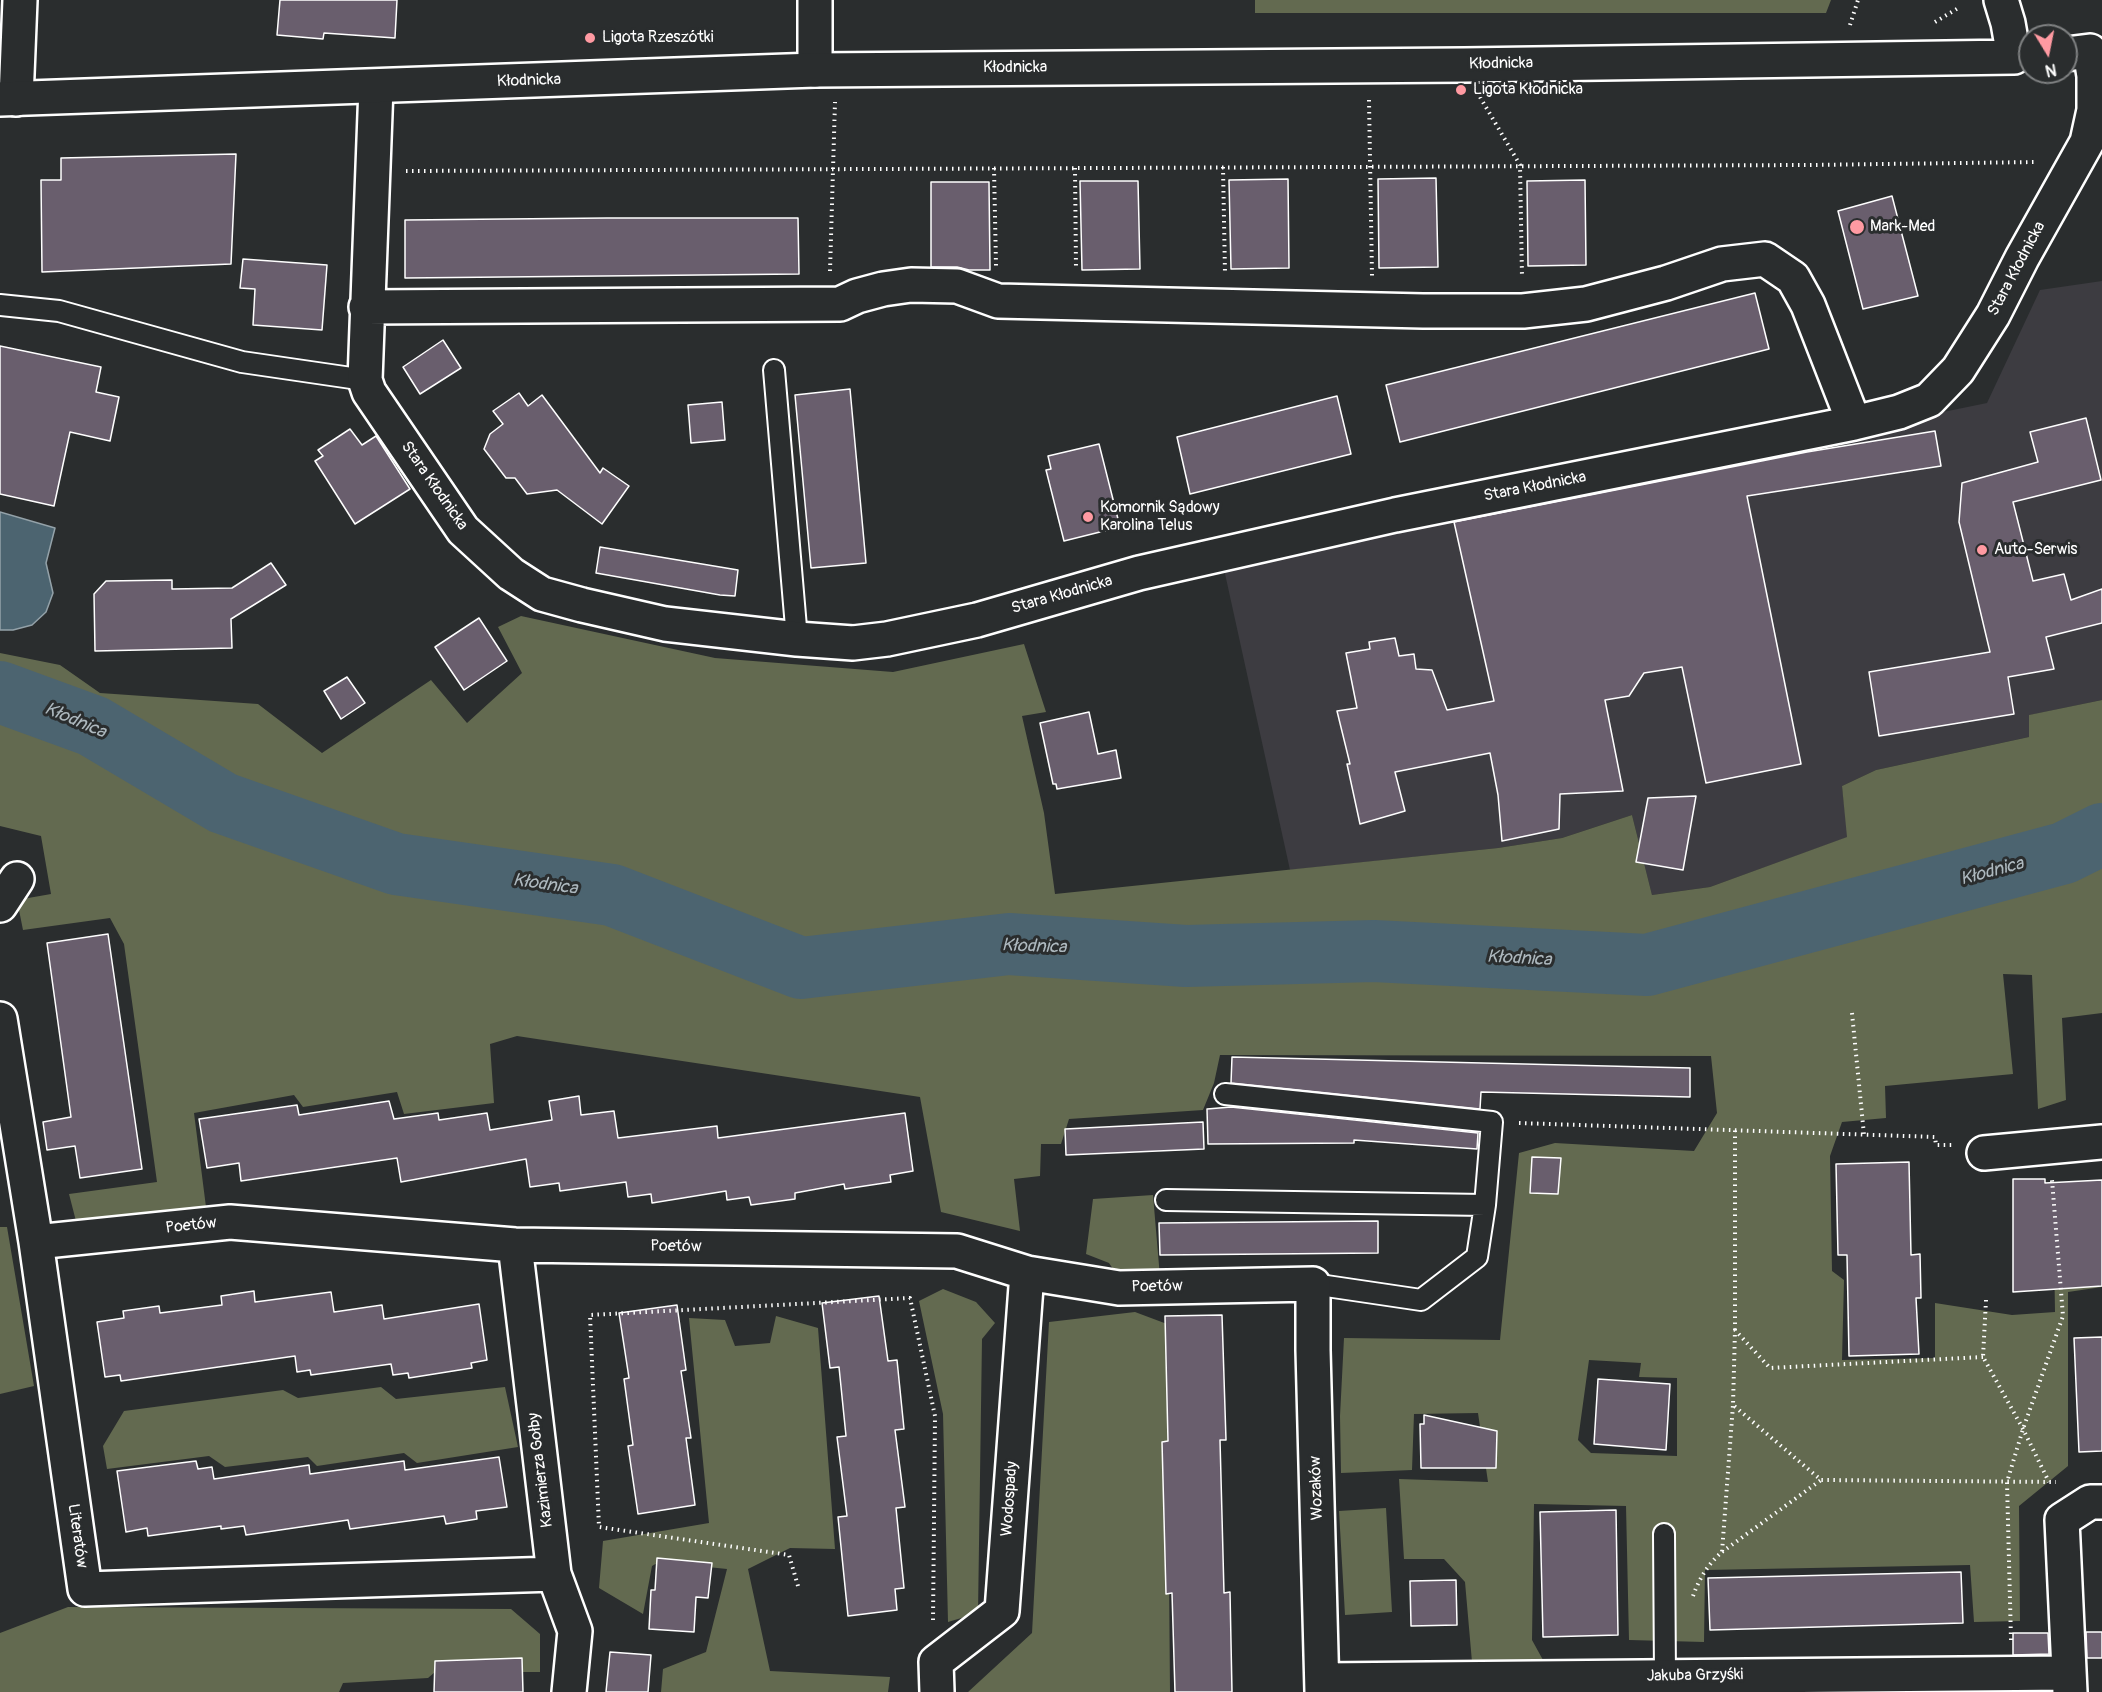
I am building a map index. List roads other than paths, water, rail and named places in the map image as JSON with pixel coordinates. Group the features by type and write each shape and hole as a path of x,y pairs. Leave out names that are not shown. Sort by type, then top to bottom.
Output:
{"street":[{"path":"8,99 20,0"},
{"path":"815,0 825,81"},
{"path":"2001,0 2018,47"},
{"name":"Stara Kłodnicka","path":"376,87 365,380 369,392 463,531 511,574 542,594 665,624 853,643 887,639 977,620 1139,573 1395,515 1854,423 1899,412 1929,400 1958,370 1993,315 2087,142 2094,120 2094,76 2078,52"},
{"name":"Kłodnicka","path":"8,99 376,87 825,81 1440,65 2018,57"},
{"path":"366,308 840,304 857,296 883,289 911,285 957,286 996,301 1523,311 1586,304 1666,283 1722,264 1766,259 1793,278 1808,305 1854,423"},
{"name":"Literatów","path":"0,1019 36,1242 85,1589 554,1574"},
{"path":"1984,1153 2102,1142"},
{"name":"Poetów","path":"36,1242 230,1222 515,1245 957,1251 1027,1273 1119,1288 1313,1284"},
{"name":"Kazimierza Gołby","path":"515,1245 554,1574 575,1631 569,1692"},
{"name":"Wodospady","path":"937,1692 936,1662 1002,1611 1027,1273"},
{"name":"Wozaków","path":"1313,1284 1322,1686"},
{"name":"Jakuba Grzyśki","path":"1322,1686 1665,1677 2069,1682 2062,1520 2090,1502 2102,1502"}],"lane":[{"path":"0,305 59,310 242,362 365,380"},
{"path":"774,370 797,639"},
{"path":"1225,1094 1492,1122 1485,1205 1477,1257 1421,1300 1313,1284"},
{"path":"1166,1200 1485,1205"},
{"path":"1664,1534 1665,1677"}],"water":[{"path":"0,512 55,528 46,563 53,593 46,612 32,625 13,630 0,630"}],"waterway":[{"name":"Kłodnica","path":"0,692 93,726 223,803 396,864 612,895 801,968 1009,944 1186,956 1374,951 1647,965 2064,853 2102,834"}],"place":[{"name":"Ligota Rzeszótki","path":"590,38"},
{"name":"Ligota Kłodnicka","path":"1461,90"},
{"name":"Mark-Med","path":"1857,227"},
{"name":"Komornik Sądowy Karolina Telus","path":"1088,517"},
{"name":"Auto-Serwis","path":"1982,550"}]}
